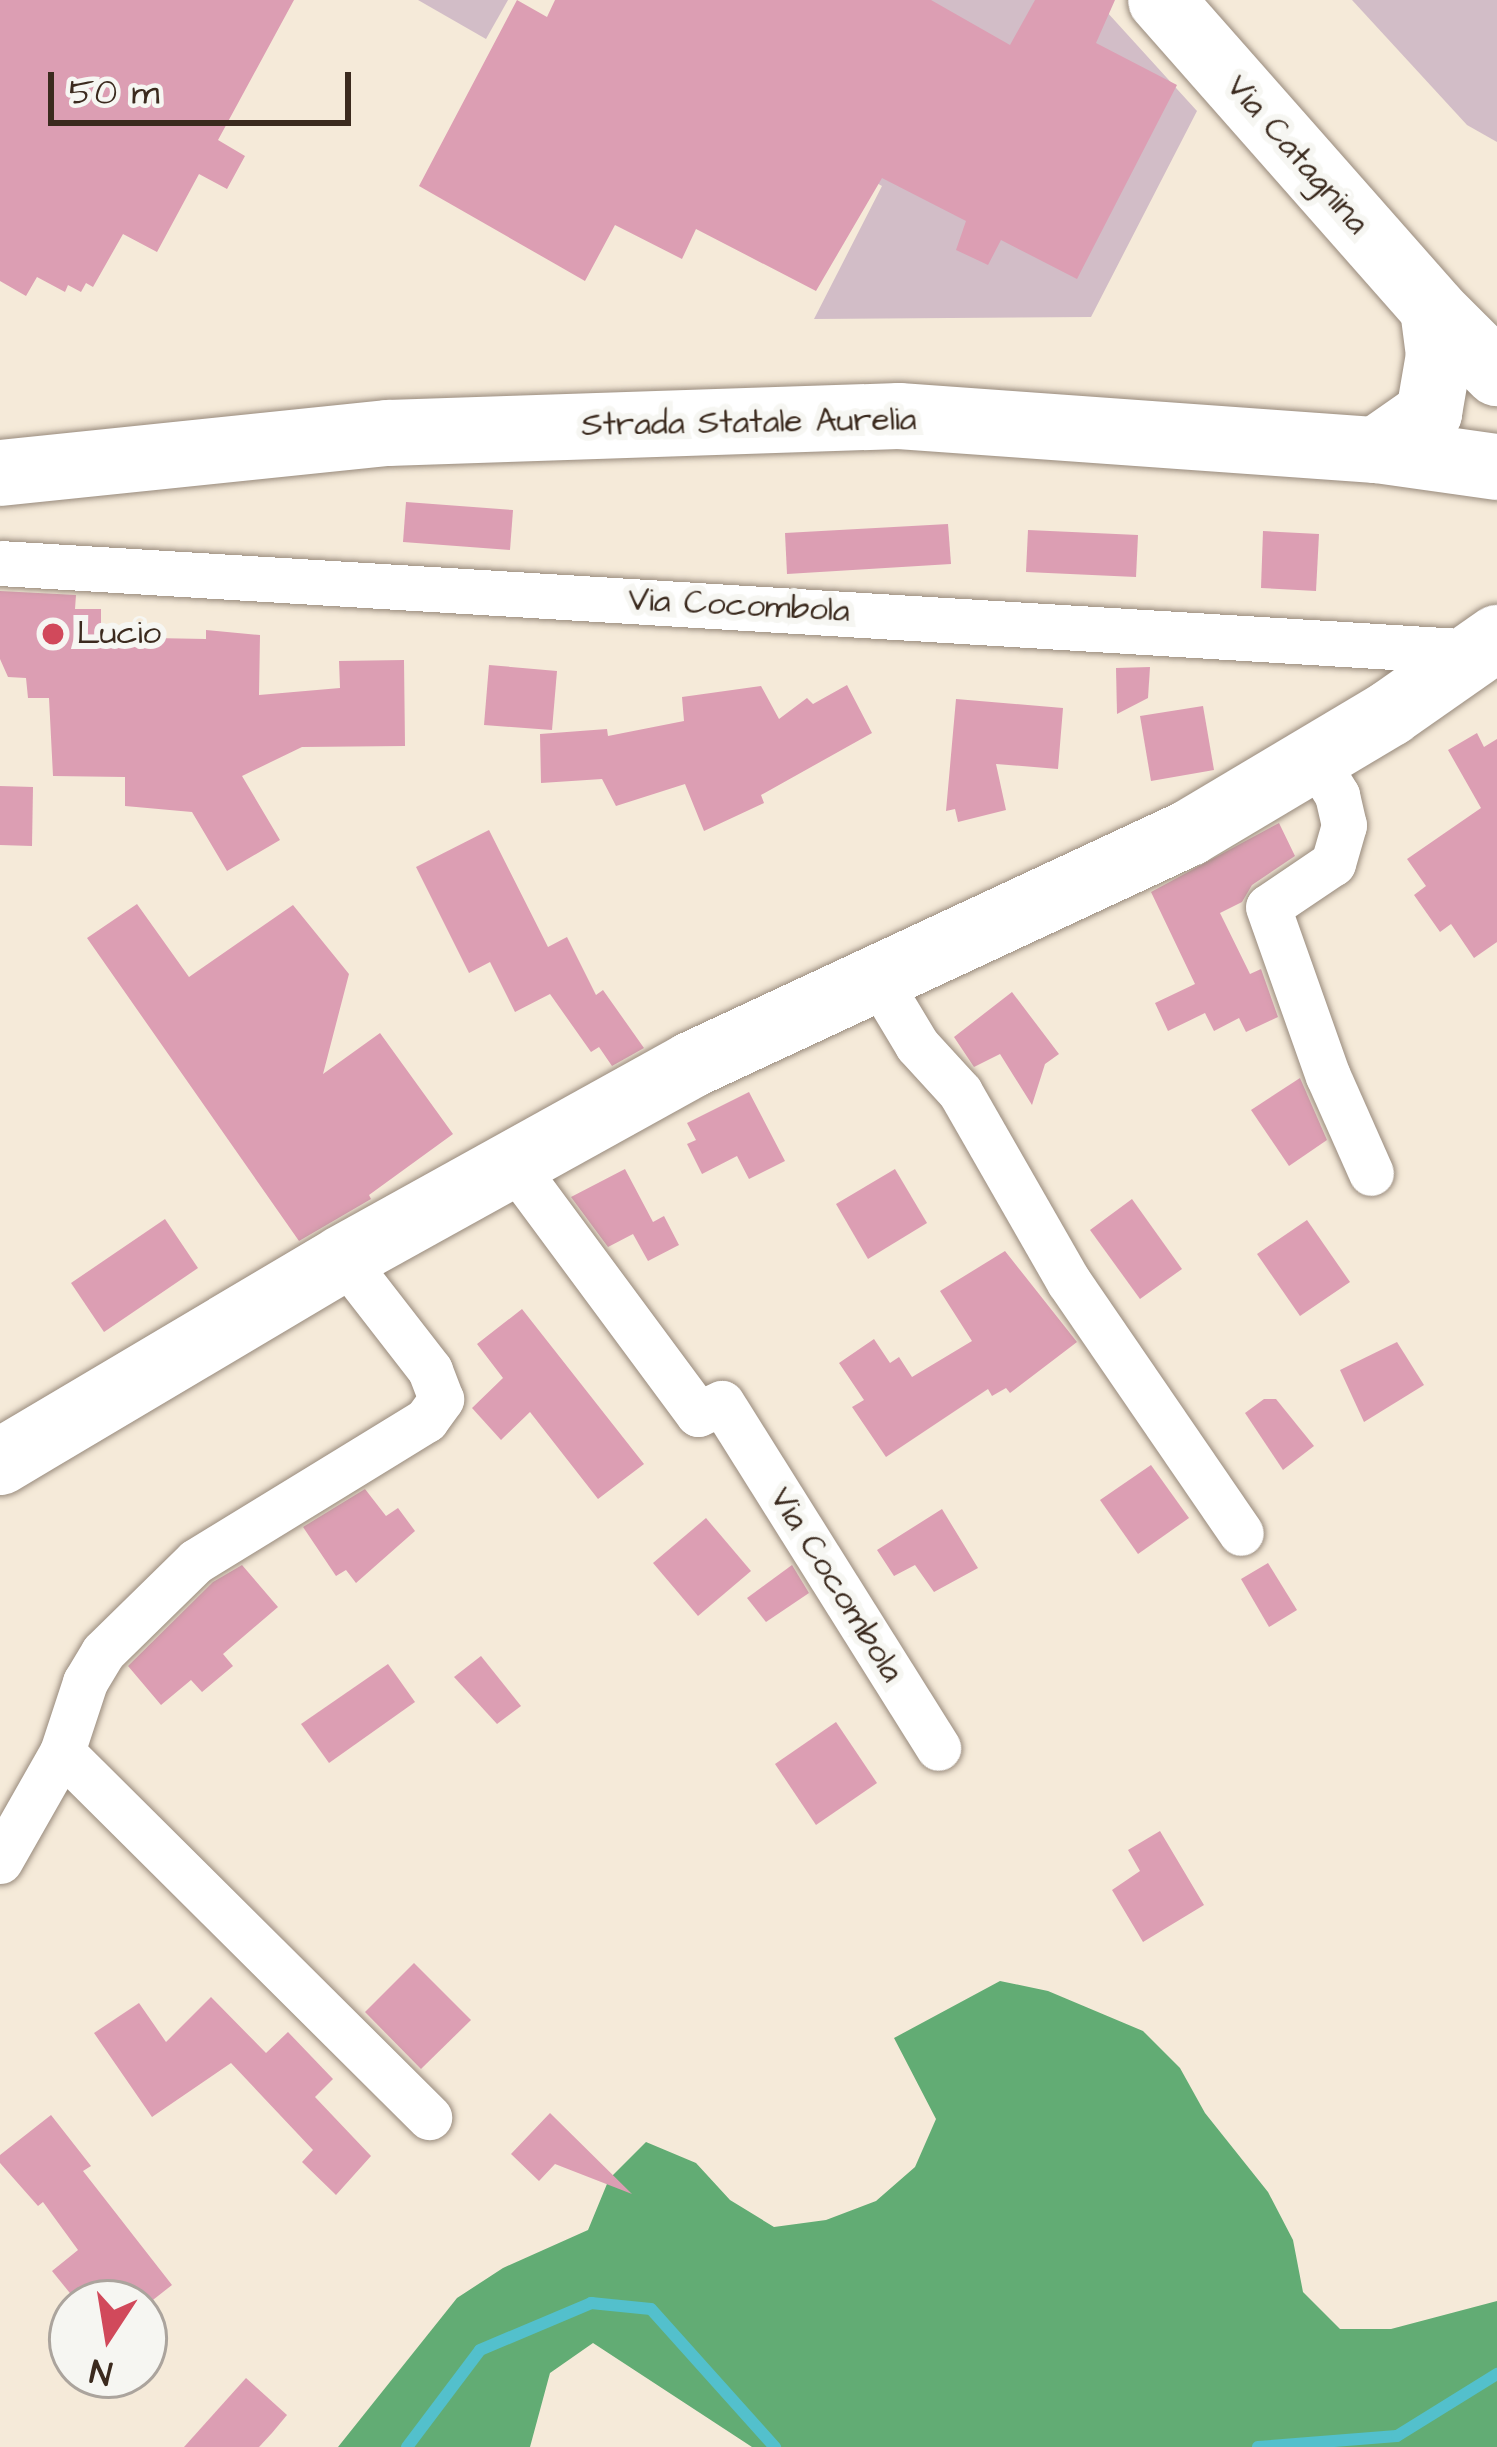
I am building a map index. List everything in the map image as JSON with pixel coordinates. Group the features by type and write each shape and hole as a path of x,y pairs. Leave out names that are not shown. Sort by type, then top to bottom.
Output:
{"main road":[{"name":"Via Catagnina","path":"1161,0 1433,309 1496,371"},
{"path":"1376,450 1429,412 1439,355 1433,309"},
{"name":"Strada Statale Aurelia","path":"0,473 388,433 899,416 1376,450 1497,467"},
{"name":"Via Cocombola","path":"0,1462 343,1258 691,1065 1189,833 1487,645"}],"street":[{"name":"Via Cocombola","path":"0,563 1487,645"},
{"path":"1314,758 1337,795 1344,825 1334,863 1268,907 1328,1076 1371,1173"},
{"path":"878,980 917,1046 960,1092 1070,1282 1240,1533"},
{"name":"Via Cocombola","path":"513,1163 698,1414 722,1403 938,1748"},
{"path":"0,1861 62,1751 85,1682 103,1652 196,1561 426,1420 441,1400 430,1370 343,1258"},
{"path":"62,1751 429,2117"}],"shaded area":[{"path":"418,0 508,0 486,39"},
{"path":"660,0 1096,0 1197,111 1091,317 814,319 882,186 838,161"},
{"path":"1352,0 1497,0 1497,142 1467,125"}],"green space":[{"path":"1000,1981 1048,1991 1143,2031 1180,2068 1205,2113 1268,2192 1293,2240 1303,2292 1340,2329 1391,2329 1497,2301 1497,2447 752,2447 593,2343 550,2373 530,2447 338,2447 457,2298 503,2268 588,2230 609,2179 646,2142 696,2163 730,2200 774,2227 826,2220 876,2201 915,2167 936,2119 894,2038"}],"building":[{"path":"0,0 294,0 218,140 245,156 227,189 199,174 157,252 123,234 93,287 86,283 81,292 68,285 65,292 37,277 26,296 0,281"},
{"path":"517,0 547,17 555,0 931,0 1010,45 1035,0 1115,0 1096,43 1177,85 1077,279 1001,240 988,265 956,250 966,221 882,178 816,291 696,229 682,259 615,225 585,281 419,186"},
{"path":"406,502 513,510 510,550 403,542"},
{"path":"948,524 951,564 787,574 785,533"},
{"path":"1028,530 1138,535 1136,577 1026,572"},
{"path":"1263,531 1319,534 1316,591 1261,588"},
{"path":"0,591 76,595 75,609 101,609 101,637 206,639 206,630 260,635 259,695 340,688 339,661 404,660 405,746 302,747 242,776 280,840 227,871 192,812 125,806 125,777 53,776 49,698 28,698 26,678 8,677 0,659"},
{"path":"489,665 557,671 552,730 484,725"},
{"path":"1150,667 1148,698 1117,714 1116,668"},
{"path":"847,685 872,733 761,795 764,803 704,831 685,784 616,806 602,779 541,783 540,734 607,729 608,736 684,721 682,697 761,686 779,719 807,698 813,704"},
{"path":"956,699 1063,708 1058,769 996,764 1006,810 958,822 955,809 946,811"},
{"path":"1203,706 1214,770 1151,781 1140,716"},
{"path":"1477,733 1484,747 1497,739 1497,942 1474,958 1451,924 1440,932 1414,895 1426,886 1407,859 1481,808 1448,750"},
{"path":"0,786 33,787 32,846 0,845"},
{"path":"1279,823 1295,856 1252,885 1242,902 1220,913 1250,974 1261,969 1278,1017 1246,1032 1239,1018 1214,1031 1205,1013 1168,1031 1155,1003 1195,984 1151,892"},
{"path":"489,830 548,947 567,937 596,995 603,990 644,1048 612,1066 599,1047 591,1052 550,994 515,1012 490,962 469,973 416,867"},
{"path":"137,904 189,977 293,905 349,974 323,1074 380,1033 453,1134 369,1195 371,1199 299,1241 87,938"},
{"path":"1012,992 1059,1054 1045,1064 1032,1105 1000,1054 974,1067 954,1037"},
{"path":"1300,1078 1327,1140 1289,1166 1251,1110"},
{"path":"749,1092 785,1161 749,1179 737,1156 702,1174 687,1144 696,1140 687,1123"},
{"path":"625,1169 653,1222 664,1216 679,1245 648,1261 633,1234 608,1247 571,1197"},
{"path":"895,1169 927,1223 868,1259 836,1204"},
{"path":"1132,1199 1182,1269 1140,1299 1090,1230"},
{"path":"165,1219 198,1268 104,1332 71,1283"},
{"path":"1307,1220 1350,1282 1300,1316 1257,1254"},
{"path":"1005,1251 1077,1342 1010,1393 1006,1388 992,1396 988,1389 886,1457 852,1407 864,1400 839,1363 874,1339 890,1363 899,1357 912,1377 972,1341 940,1291"},
{"path":"522,1309 644,1464 598,1499 530,1412 501,1440 472,1408 503,1378 477,1344"},
{"path":"1397,1342 1424,1385 1364,1422 1340,1370"},
{"path":"1264,1399 1276,1399 1314,1446 1283,1470 1245,1413"},
{"path":"1151,1465 1189,1518 1138,1554 1100,1500"},
{"path":"365,1489 386,1516 398,1508 415,1531 356,1583 346,1570 336,1576 303,1527"},
{"path":"942,1509 978,1568 934,1592 915,1565 894,1576 877,1550"},
{"path":"706,1518 751,1571 698,1616 653,1563"},
{"path":"1268,1563 1297,1610 1269,1627 1241,1579"},
{"path":"242,1565 278,1607 223,1654 233,1666 202,1692 191,1680 161,1705 128,1666 213,1582"},
{"path":"792,1565 809,1593 766,1622 747,1598"},
{"path":"481,1656 521,1706 497,1724 454,1677"},
{"path":"388,1664 415,1702 329,1763 301,1724"},
{"path":"836,1722 877,1783 816,1825 775,1764"},
{"path":"1160,1831 1204,1905 1143,1942 1112,1890 1140,1871 1128,1850"},
{"path":"414,1963 471,2020 421,2069 365,2012"},
{"path":"211,1997 266,2053 288,2032 333,2079 315,2097 371,2156 336,2195 302,2162 313,2150 231,2063 152,2117 94,2033 139,2003 166,2042"},
{"path":"550,2113 632,2194 555,2164 539,2181 511,2154"},
{"path":"51,2115 91,2166 83,2171 167,2279 58,2279 52,2271 78,2250 43,2202 38,2206 0,2163 0,2155"},
{"path":"246,2378 287,2415 272,2433 259,2447 184,2447"}],"waterway":[{"path":"407,2447 480,2350 591,2303 651,2309 775,2447"},
{"path":"1258,2447 1397,2436 1497,2374"}],"place":[{"name":"Lucio","path":"53,634"}]}
